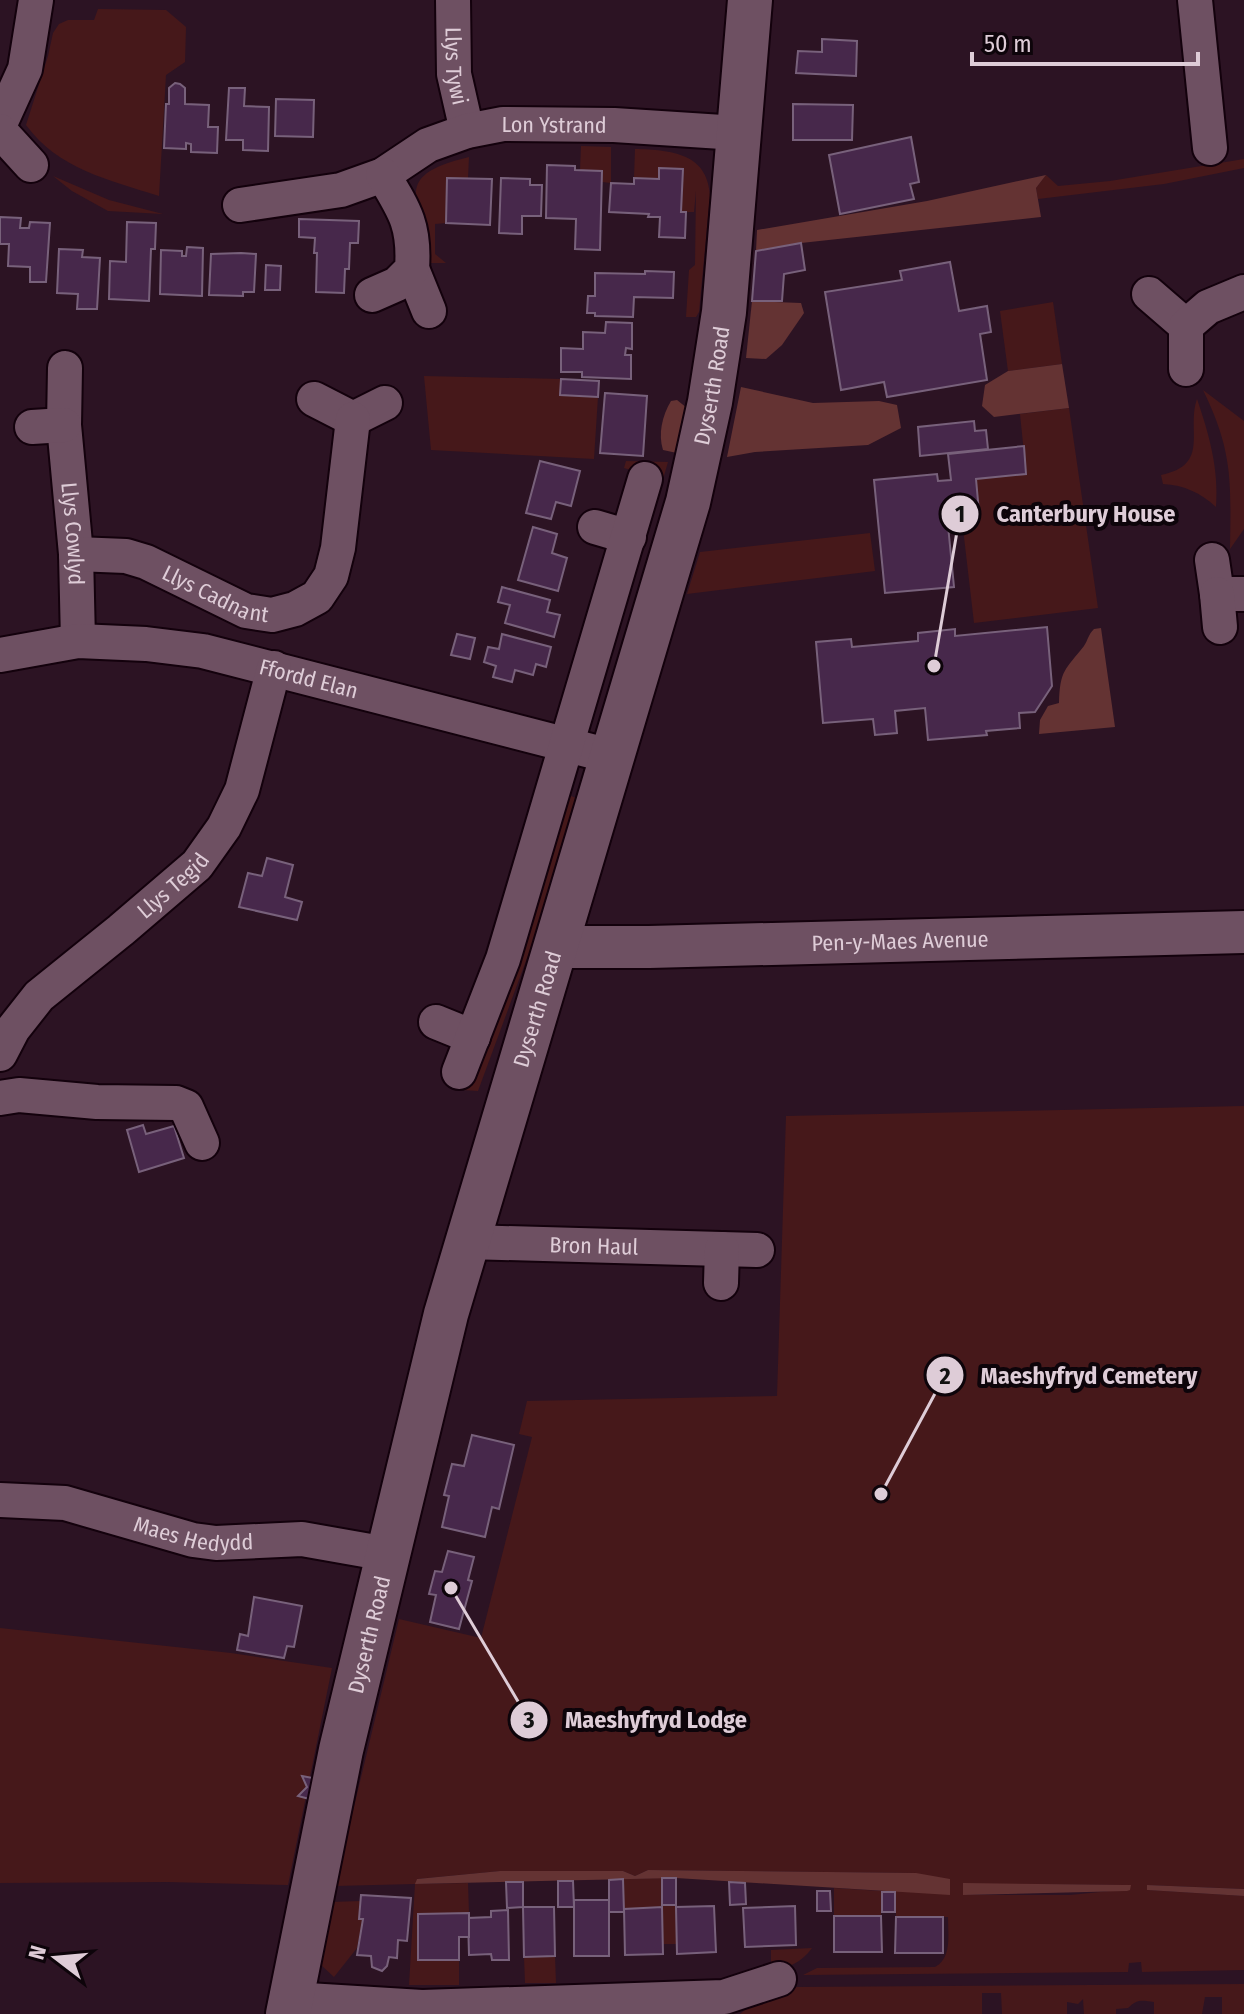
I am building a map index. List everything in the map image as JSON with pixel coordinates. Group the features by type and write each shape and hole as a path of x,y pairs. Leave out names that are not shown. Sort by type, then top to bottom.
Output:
{"main road":[{"name":"Dyserth Road","path":"290,2006 341,1750 446,1314 688,502 710,402 724,312 750,0"}],"street":[{"path":"0,124 25,69 36,0"},
{"name":"Llys Tywi","path":"453,0 454,74 467,131"},
{"path":"1195,0 1210,148"},
{"name":"Lon Ystrand","path":"240,205 341,190 383,175 428,145 467,131 503,124 614,125 738,133"},
{"path":"0,131 31,165"},
{"path":"383,175 406,213 414,242 412,269 429,311"},
{"path":"372,295 397,284 412,269"},
{"path":"1186,326 1208,307 1244,292"},
{"path":"1149,294 1186,326 1186,369"},
{"name":"Llys Cowlyd","path":"65,368 48,426 76,554 78,641"},
{"path":"314,399 353,419 385,403"},
{"name":"Llys Cadnant","path":"76,554 136,559 246,611 272,615 295,609 317,597 331,576 338,548 353,419"},
{"path":"459,1072 503,959 645,479"},
{"path":"595,527 629,537"},
{"path":"1212,560 1230,594 1220,627"},
{"name":"Ffordd Elan","path":"0,655 78,641 146,644 203,651 614,757"},
{"name":"Llys Tegid","path":"0,1054 13,1029 28,984 111,939 197,865 224,827 242,790 274,668"},
{"name":"Pen-y-Maes Avenue","path":"556,947 1244,932"},
{"path":"436,1022 473,1037"},
{"path":"0,1098 19,1095 97,1102 176,1103 186,1107 202,1143"},
{"name":"Bron Haul","path":"468,1242 757,1250"},
{"path":"721,1283 722,1249"},
{"name":"Maes Hedydd","path":"0,1500 65,1503 193,1540 216,1543 302,1539 387,1554"},
{"path":"290,2006 566,2008 724,1997 779,1979"}],"shaded area":[{"path":"98,9 166,10 186,27 185,62 166,75 159,196 69,163 39,140 26,125 53,33 59,24 68,20 94,20"},
{"path":"581,146 611,147 611,183 602,182 602,171 580,170"},
{"path":"635,149 685,157 695,162 708,182 710,196 699,312 696,317 686,317 689,270 695,265 696,191 694,212 681,212 659,168 659,179 634,178"},
{"path":"469,157 468,178 447,178 446,223 435,224 435,254 446,263 431,263 418,208 418,183 427,173"},
{"path":"1244,159 1244,168 1164,184 1038,199 1036,188 1046,175 1058,186 1110,181"},
{"path":"1046,175 1036,188 1041,217 801,243 756,251 757,230 927,201"},
{"path":"53,176 109,200 163,214 108,211 72,191"},
{"path":"752,301 801,303 804,313 782,345 766,359 746,358"},
{"path":"1053,302 1062,364 1008,371 1000,311"},
{"path":"1062,364 1069,408 994,417 982,406 985,385 1008,371"},
{"path":"424,376 561,379 560,395 598,397 594,459 431,450"},
{"path":"741,387 813,403 879,401 897,405 901,428 868,445 755,452 727,457"},
{"path":"1203,390 1244,421 1244,529 1230,549 1225,449"},
{"path":"1197,399 1212,452 1216,507 1192,491 1163,484 1161,475 1176,470 1191,455"},
{"path":"677,400 687,408 677,453 663,450 661,438 665,413 671,401"},
{"path":"1069,408 1098,608 974,623 962,520 980,518 976,479 1026,473 1020,414"},
{"path":"626,461 668,462 599,700 592,698 654,477 624,468"},
{"path":"870,533 875,571 687,594 700,552"},
{"path":"1101,628 1115,727 1039,734 1040,720 1048,706 1059,703 1065,671 1092,631"},
{"path":"566,794 576,798 534,939 478,1091 463,1090 498,997"},
{"path":"1244,1106 1244,1889 1147,1885 1148,1890 1244,1896 1244,1970 1142,1972 1141,1962 1129,1963 1128,1972 803,1975 817,1968 935,1967 947,1952 948,1917 896,1917 896,1891 916,1873 648,1870 635,1876 623,1871 500,1871 417,1879 416,1884 468,1883 469,1913 418,1914 418,1960 459,1960 459,1985 409,1985 415,1884 335,1886 399,1619 481,1638 532,1437 519,1434 527,1401 777,1396 786,1116","holes":["963,1884 1130,1885 1130,1889 1070,1895 964,1895"]},
{"path":"0,1628 231,1653 332,1668 288,1885 0,1883"},
{"path":"648,1870 916,1873 950,1879 950,1895 676,1878 415,1884 417,1879 500,1871 623,1871 635,1876"},
{"path":"662,1878 662,1904 676,1905 677,1944 663,1944 662,1908 624,1909 623,1879"},
{"path":"963,1883 1131,1885 1127,1891 963,1895"},
{"path":"1147,1885 1244,1889 1244,1896 1147,1890"},
{"path":"834,1888 881,1891 881,1916 834,1916"},
{"path":"361,1901 360,1919 363,1919 357,1948 334,1977 320,1964 331,1902"},
{"path":"812,1948 794,1964 771,1971 771,1950"},
{"path":"555,1956 556,1983 525,1983 524,1957"},
{"path":"1244,1984 1244,2014 1222,2014 1222,1997 1205,1997 1202,2014 1154,2014 1154,2002 1143,2001 1128,2008 1116,2009 1116,2014 1084,2014 1083,1999 1078,2004 1067,2002 1067,2014 1002,2014 1001,1993 982,1993 982,2014 740,2014 767,1996 798,1987"}],"building":[{"path":"822,39 857,41 856,76 796,73 798,51 822,52"},
{"path":"175,83 185,88 185,104 209,105 208,127 218,127 217,153 191,152 191,144 186,143 186,149 164,148 166,104 169,104 169,88"},
{"path":"229,88 245,88 244,106 269,107 268,151 243,150 243,140 226,140"},
{"path":"276,99 314,100 313,137 275,136"},
{"path":"793,104 853,105 852,140 793,140"},
{"path":"911,137 919,182 910,184 914,199 840,214 829,155"},
{"path":"547,165 602,171 600,250 575,249 576,219 546,218"},
{"path":"659,168 683,169 681,212 686,212 685,238 659,237 660,217 609,212 611,183 634,184 634,178 659,179"},
{"path":"447,178 492,179 490,225 446,223"},
{"path":"501,178 530,179 530,185 542,185 541,216 522,216 522,234 499,233"},
{"path":"0,217 21,218 20,228 29,228 30,222 50,223 46,282 30,282 30,267 8,266 9,244 0,244"},
{"path":"299,219 359,221 358,243 350,243 344,293 316,292 315,238 299,237"},
{"path":"127,222 156,223 155,249 151,249 149,301 109,299 110,261 126,262"},
{"path":"801,243 805,270 784,274 782,301 752,301 756,251"},
{"path":"187,247 203,248 202,296 160,294 161,250 182,251 182,256 186,256"},
{"path":"59,249 83,250 82,257 100,258 97,309 77,309 78,294 57,293"},
{"path":"211,254 256,254 254,292 243,292 243,296 209,295"},
{"path":"950,262 959,311 987,306 991,332 980,334 987,380 887,397 884,382 841,390 825,292 902,280 900,271"},
{"path":"266,265 281,266 280,290 265,290"},
{"path":"645,271 674,272 673,298 634,297 633,317 587,313 588,296 595,296 595,273 645,274"},
{"path":"606,322 632,323 632,349 626,348 625,355 631,355 631,379 582,377 582,372 561,372 561,348 583,349 583,332 605,333"},
{"path":"561,379 599,381 598,397 560,395"},
{"path":"605,393 647,396 643,456 600,453"},
{"path":"974,421 975,431 986,430 988,449 920,456 918,427"},
{"path":"1024,446 1026,474 976,479 979,512 947,515 954,587 885,593 874,480 937,474 938,481 951,480 948,454"},
{"path":"540,461 580,471 571,506 556,502 551,519 526,513"},
{"path":"533,527 557,534 552,553 567,558 558,591 518,580"},
{"path":"502,587 550,600 547,612 560,615 554,637 505,623 510,605 498,602"},
{"path":"1047,627 1052,686 1035,712 1019,713 1020,728 986,731 987,735 928,740 925,708 895,711 897,733 875,735 873,719 823,723 816,642 851,639 852,647 918,641 918,633 955,629 955,636"},
{"path":"457,634 475,638 470,659 451,655"},
{"path":"502,634 551,647 546,667 536,664 533,675 515,670 512,682 493,677 496,666 484,662 488,647 499,649"},
{"path":"267,858 293,865 285,897 302,902 297,920 239,907 248,873 262,876"},
{"path":"143,1125 146,1134 174,1126 184,1158 139,1172 127,1130"},
{"path":"472,1435 514,1445 499,1509 492,1507 485,1537 442,1527 449,1496 444,1495 452,1464 464,1466"},
{"path":"448,1551 474,1557 468,1580 472,1581 459,1629 430,1622 436,1595 429,1594 435,1571 442,1572"},
{"path":"254,1597 302,1606 294,1647 287,1646 284,1658 237,1650 240,1634 248,1636"},
{"path":"302,1776 318,1779 313,1800 298,1796 307,1787"},
{"path":"662,1878 676,1878 676,1905 662,1905"},
{"path":"623,1879 624,1912 609,1912 609,1880"},
{"path":"558,1881 573,1881 574,1907 558,1907"},
{"path":"506,1882 523,1882 523,1907 507,1908"},
{"path":"729,1882 745,1883 746,1904 730,1905"},
{"path":"817,1891 830,1891 831,1911 817,1911"},
{"path":"882,1892 895,1892 895,1912 882,1912"},
{"path":"361,1895 411,1898 407,1941 398,1940 397,1958 389,1957 382,1971 372,1967 371,1956 357,1955 363,1919 359,1919"},
{"path":"574,1900 609,1900 609,1956 574,1956"},
{"path":"714,1906 716,1952 677,1954 676,1907"},
{"path":"795,1906 796,1945 745,1947 743,1908"},
{"path":"523,1907 554,1907 555,1956 524,1957"},
{"path":"662,1907 663,1954 625,1955 624,1909"},
{"path":"508,1910 509,1960 492,1960 491,1954 469,1955 468,1918 491,1917 491,1911"},
{"path":"469,1913 469,1937 459,1937 459,1960 418,1960 418,1914"},
{"path":"834,1916 881,1916 882,1952 834,1952"},
{"path":"896,1917 943,1917 943,1953 895,1953"}],"place":[{"name":"Canterbury House","path":"934,666"},
{"name":"Maeshyfryd Cemetery","path":"881,1494"},
{"name":"Maeshyfryd Lodge","path":"451,1588"}]}
